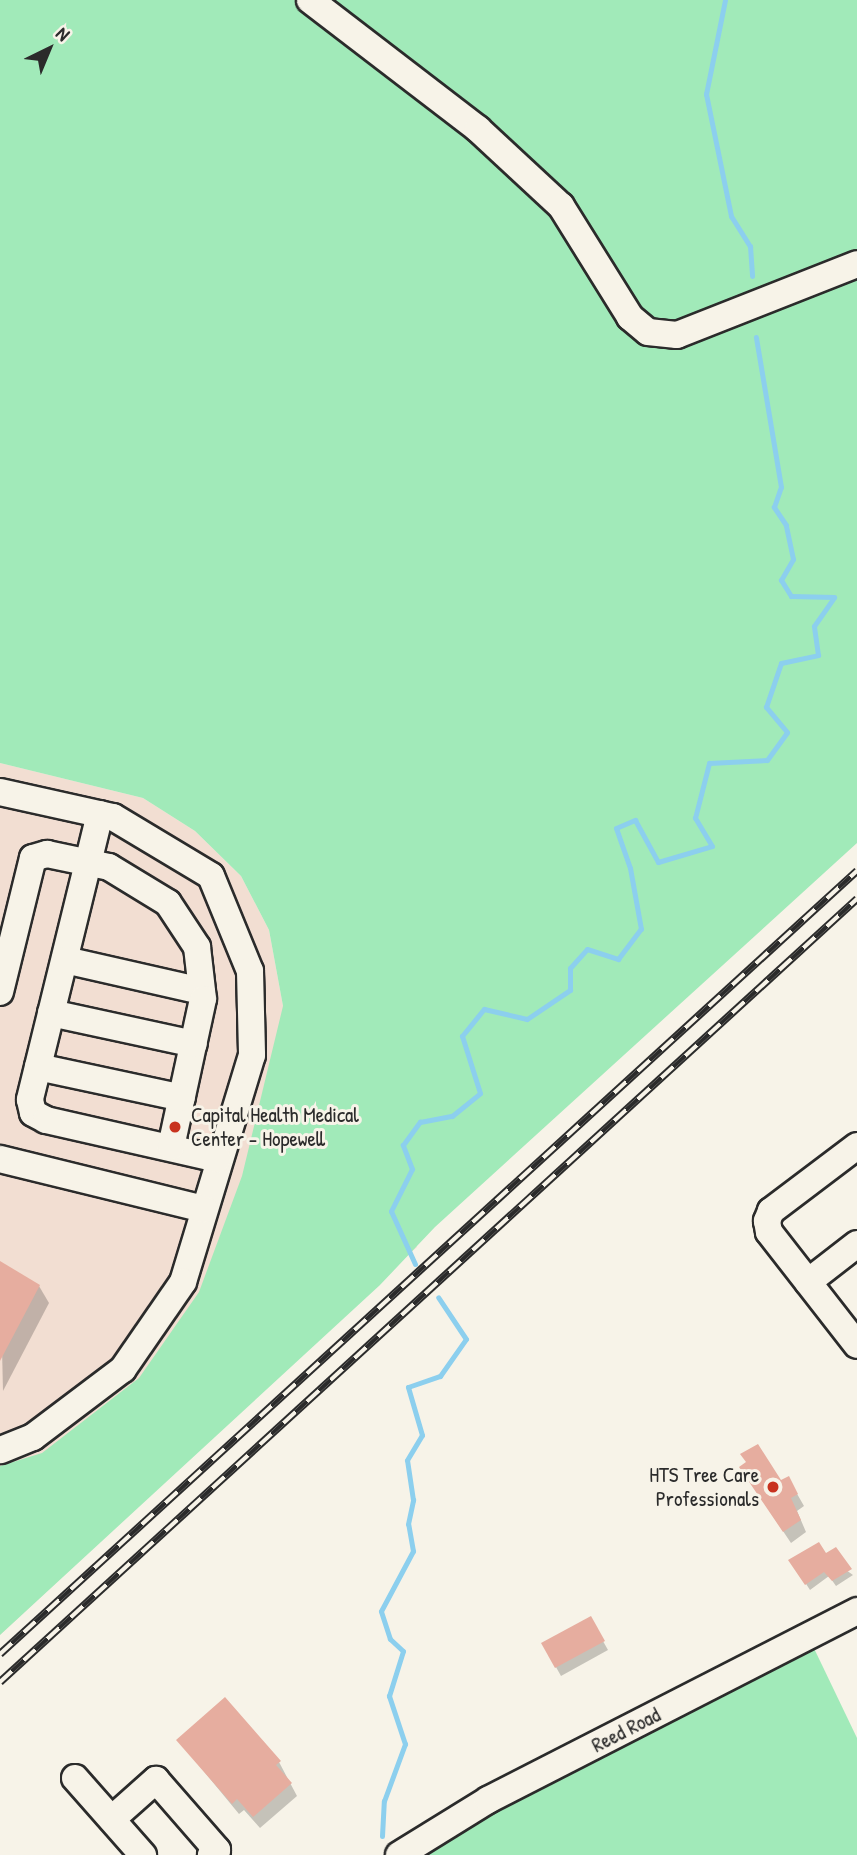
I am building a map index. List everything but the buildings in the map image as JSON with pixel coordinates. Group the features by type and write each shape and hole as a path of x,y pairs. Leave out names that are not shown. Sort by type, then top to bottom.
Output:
{"street":[{"path":"310,0 478,129 561,206 630,317 648,332 677,335 773,294 857,264"},
{"path":"0,792 113,817 211,876 250,971 253,1055 218,1158 183,1282 123,1368 33,1437 0,1450"},
{"path":"100,814 30,1100 33,1113 46,1120 218,1158"},
{"path":"0,992 33,858 47,854 109,867 168,903 197,947 202,991 194,1044 171,1147"},
{"path":"65,960 202,991"},
{"path":"51,1013 194,1044"},
{"path":"38,1067 181,1098"},
{"path":"856,1342 769,1232 771,1211 857,1146"},
{"path":"0,1159 204,1209"},
{"path":"808,1282 857,1244"},
{"name":"Reed Road","path":"399,1855 488,1800 857,1611"},
{"path":"75,1778 143,1855"},
{"path":"112,1819 156,1780 217,1850 211,1855"}],"shaded area":[{"name":"Capital Health Medical Center - Hopewell","path":"0,763 143,798 195,831 241,876 269,930 283,1006 417,1247 0,1635"}],"green space":[{"path":"0,0 857,0 857,843 435,1227 380,1285 0,1635 0,1466 42,1453 139,1378 199,1292 242,1176 283,1006 269,930 241,876 195,831 143,798 0,763"},
{"path":"810,1640 857,1738 857,1855 396,1855"}],"waterway":[{"path":"725,0 706,94 731,216 750,246 752,276"},
{"path":"415,1264 391,1211 412,1169 403,1145 420,1122 452,1116 480,1093 462,1036 484,1009 527,1019 570,990 570,968 587,949 618,959 641,929 630,868 616,828 635,820 658,862 712,846 695,818 709,763 767,760 787,732 766,707 781,663 818,655 814,626 834,597 791,596 781,580 793,559 786,525 774,507 781,487 756,337"},
{"path":"382,1836 384,1801 405,1744 389,1696 403,1651 390,1639 381,1611 413,1551 408,1524 413,1500 407,1460 422,1435 408,1387 440,1376 466,1339 438,1297"}],"railway":[{"path":"0,1654 857,871"},
{"path":"0,1682 857,899"}],"place":[{"name":"Capital Health Medical Center - Hopewell","path":"175,1127"},
{"name":"HTS Tree Care Professionals","path":"773,1487"}]}
